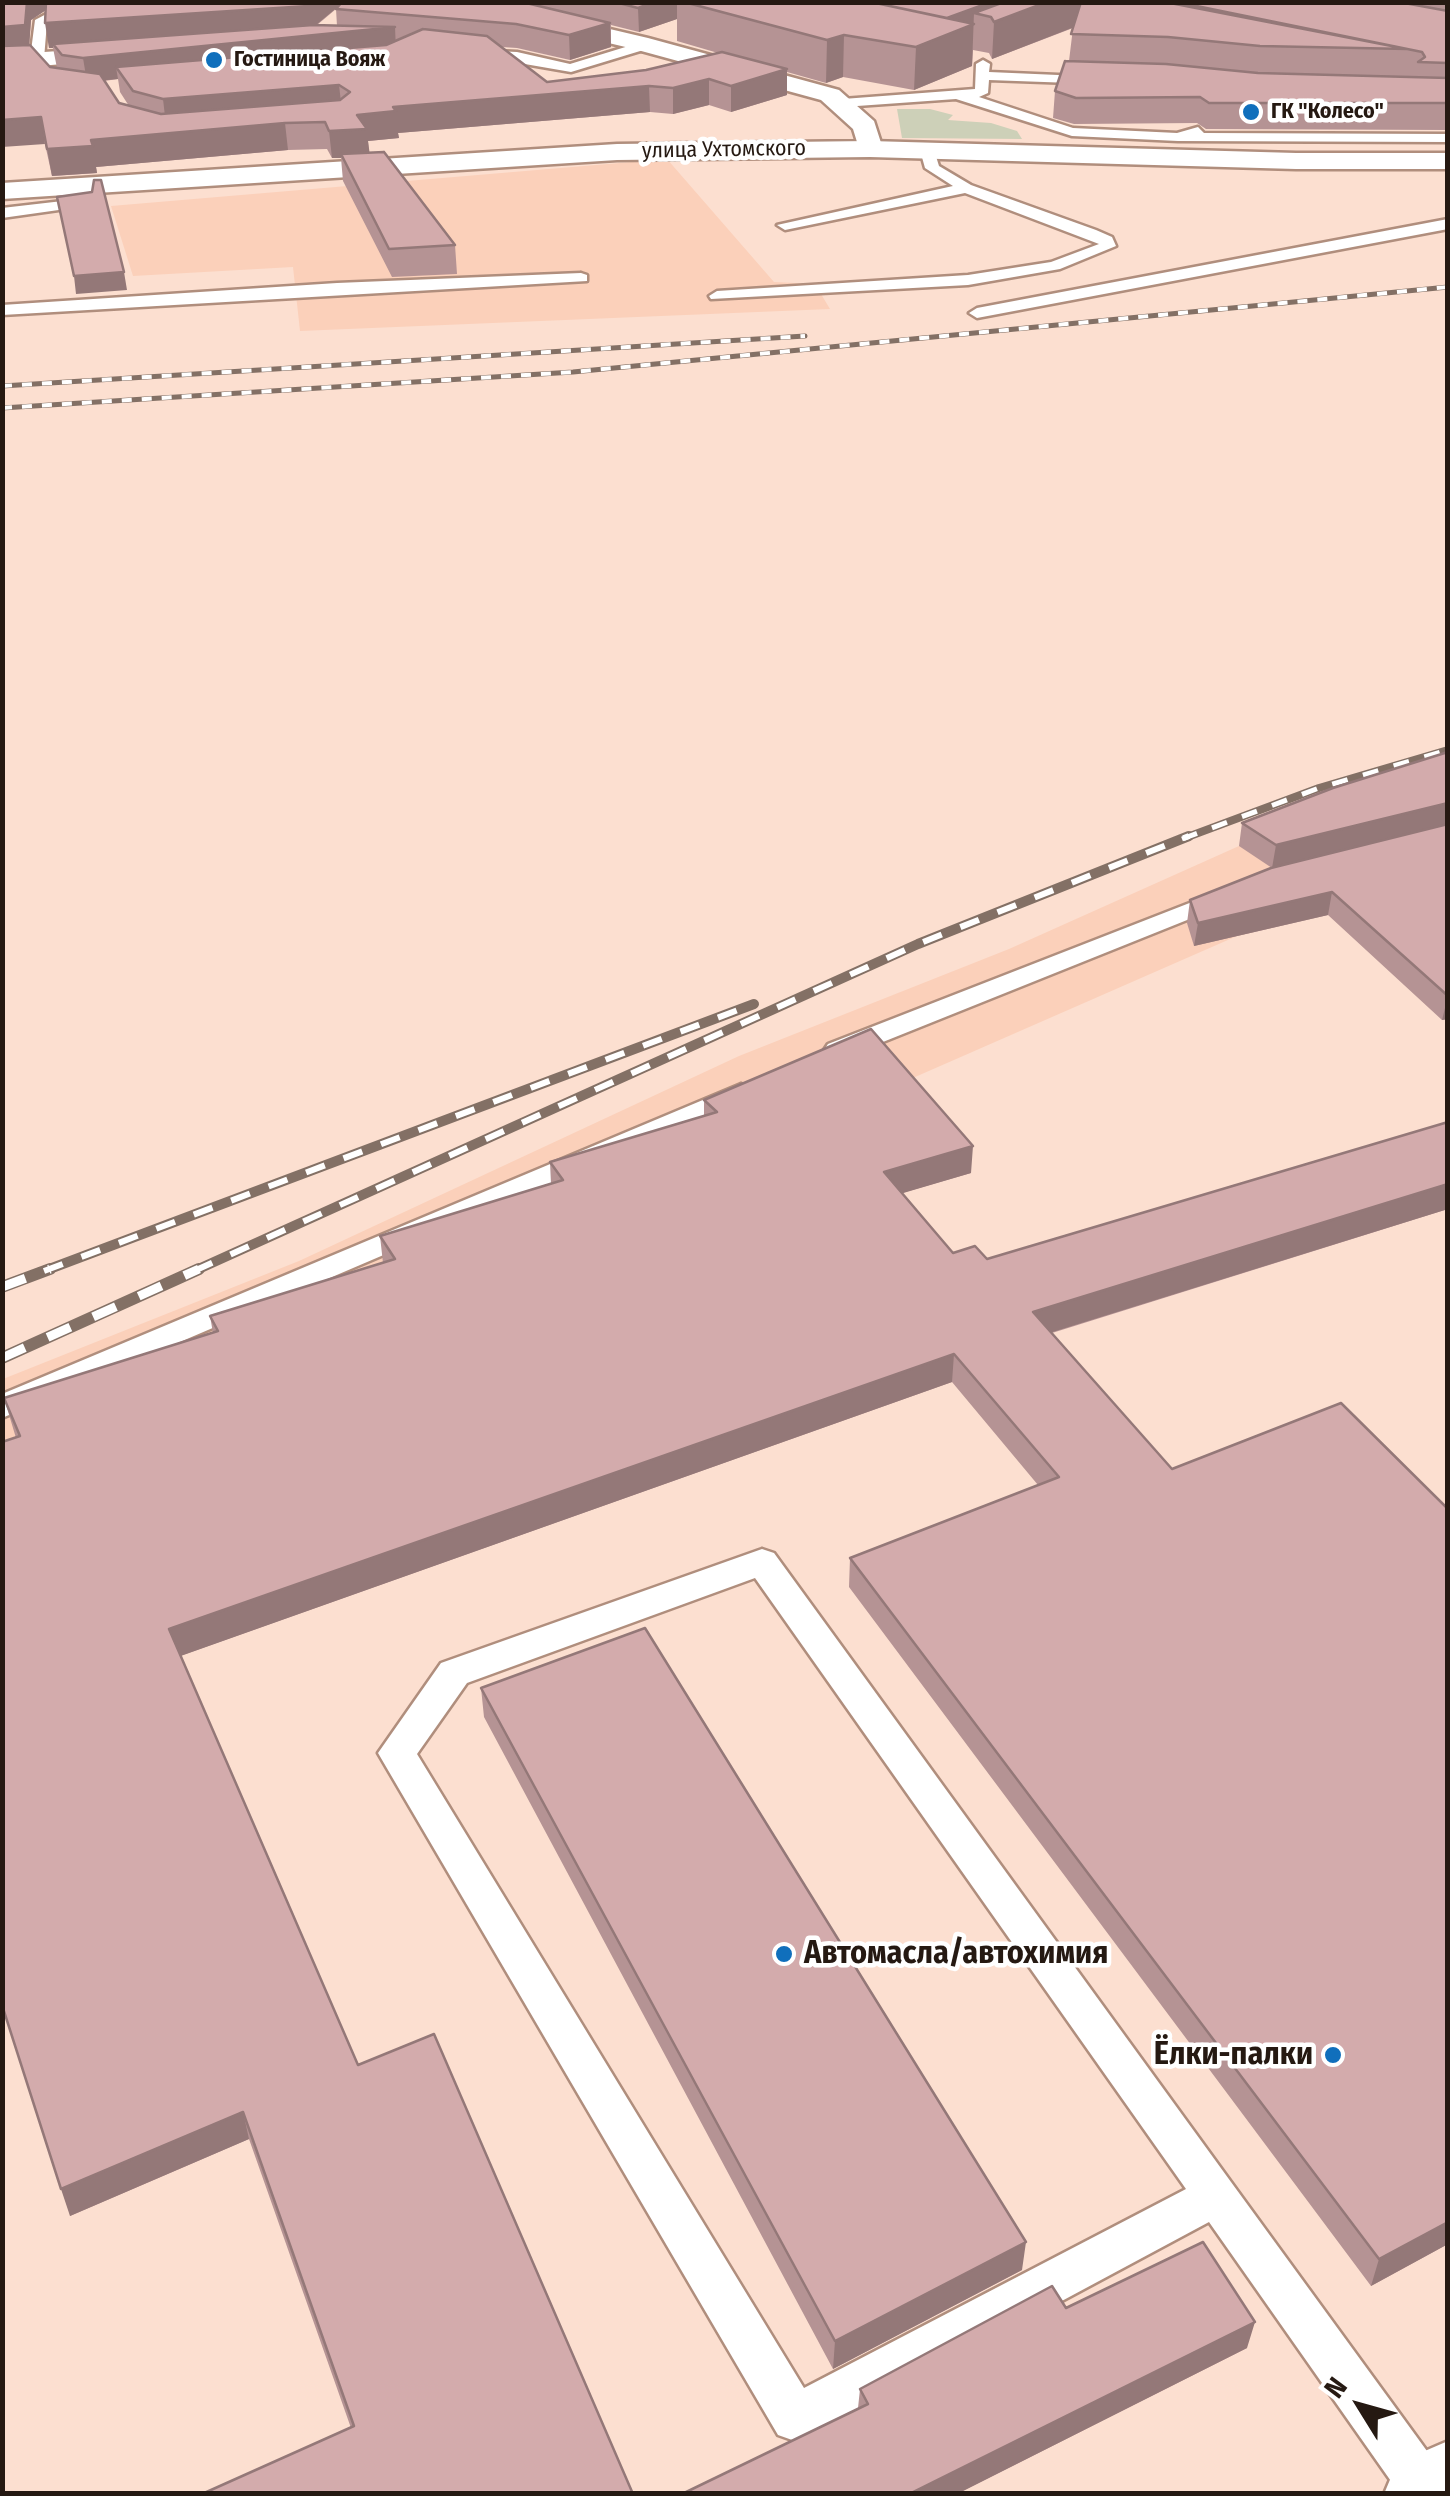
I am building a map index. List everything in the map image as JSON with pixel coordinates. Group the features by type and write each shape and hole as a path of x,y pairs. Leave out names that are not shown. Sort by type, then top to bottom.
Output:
{"street":[{"path":"464,2 808,86 843,104 864,126 870,149"},
{"path":"643,44 674,32"},
{"path":"2,62 153,51"},
{"name":"улица Ухтомского","path":"2,191 551,154 870,149 1296,161 1448,161"},
{"path":"1428,2494 1448,2484"}],"lane":[{"path":"61,2 58,12 35,18 38,60 60,86 76,86"},
{"path":"457,52 516,56 571,68 643,44"},
{"path":"496,56 509,67"},
{"path":"843,104 981,93 984,60 970,58"},
{"path":"700,76 736,68"},
{"path":"982,76 1110,80"},
{"path":"958,94 1072,132 1178,137 1448,138"},
{"path":"1178,137 1202,130"},
{"path":"717,296 968,280 1054,266 1108,246 1106,240 966,188 932,168 928,150"},
{"path":"2,213 89,202 84,185"},
{"path":"785,225 966,188"},
{"path":"977,313 1448,224"},
{"path":"2,310 337,288 581,278"},
{"path":"812,1061 940,1006 1258,883"},
{"path":"2,1408 759,1084"},
{"path":"1216,2196 795,2418 398,1753 454,1673 762,1562 1216,2196 1428,2494"}],"shaded area":[{"path":"667,159 774,282 815,284 830,309 300,331 293,267 133,276 111,206"},
{"path":"1447,772 1447,886 1237,936 737,1155 3,1597 3,1379 299,1261 739,1056 1009,949 1239,846"}],"green space":[{"path":"897,109 930,109 953,115 948,120 991,123 1017,131 1022,139 902,138"}],"building":[{"path":"2,2 27,2 25,25 2,27"},
{"path":"46,2 312,2 308,6 45,23"},
{"path":"342,2 522,2 610,23 569,35 516,24 336,9"},
{"path":"615,2 654,2 638,8"},
{"path":"684,2 871,2 974,24 916,47 844,35 827,40"},
{"path":"871,2 991,2 947,18"},
{"path":"1004,2 1047,2 994,22 991,17 974,13"},
{"path":"1081,2 1165,2 1407,49 1260,46 1168,37 1071,34"},
{"path":"1177,2 1399,2 1448,11 1448,63 1418,62 1425,57 1422,52"},
{"path":"313,25 395,27 83,58 62,55 53,44"},
{"path":"423,29 487,36 547,82 646,70 722,52 787,69 731,86 709,79 673,88 649,86 393,107 396,111 357,115 367,129 329,131 325,122 285,123 91,140 93,146 47,149 41,117 2,120 2,46 30,45 50,67 100,74 119,103 161,114 340,100 350,92 339,85 163,99 133,91 116,67 386,45"},
{"path":"1065,61 1166,64 1258,73 1448,78 1448,103 1209,103 1200,97 1076,98 1055,91"},
{"path":"384,152 455,245 389,249 341,154"},
{"path":"94,180 101,180 124,272 74,276 57,197 92,192"},
{"path":"1448,752 1448,803 1276,845 1242,823 1333,788"},
{"path":"1448,824 1448,996 1332,892 1198,923 1190,900 1271,868"},
{"path":"871,1029 973,1146 884,1172 953,1253 975,1246 987,1259 1448,1122 1448,1184 1033,1312 1172,1469 1341,1403 1448,1509 1448,2222 1379,2259 850,1558 1059,1477 954,1354 169,1629 358,2065 434,2034 633,2494 202,2494 354,2426 243,2112 61,2189 2,2005 2,1442 20,1436 4,1398 218,1331 210,1316 395,1259 380,1236 563,1180 550,1162 717,1112 704,1100"},
{"path":"645,1628 1026,2242 835,2341 481,1688"},
{"path":"1203,2242 1255,2322 909,2494 682,2494 868,2404 860,2389 1052,2286 1066,2308"}],"railway":[{"path":"2,408 573,372 1448,287"},
{"path":"2,386 805,336"},
{"path":"1182,839 1319,788 1448,750"},
{"path":"194,1271 918,944 1189,836"},
{"path":"44,1271 754,1004"},
{"path":"2,1287 50,1269"},
{"path":"2,1358 199,1269"}],"place":[{"name":"Гостиница Вояж","path":"214,60"},
{"name":"ГК \"Колесо\"","path":"1251,112"},
{"name":"Автомасла/автохимия","path":"784,1954"},
{"name":"Ёлки-палки","path":"1333,2055"}]}
